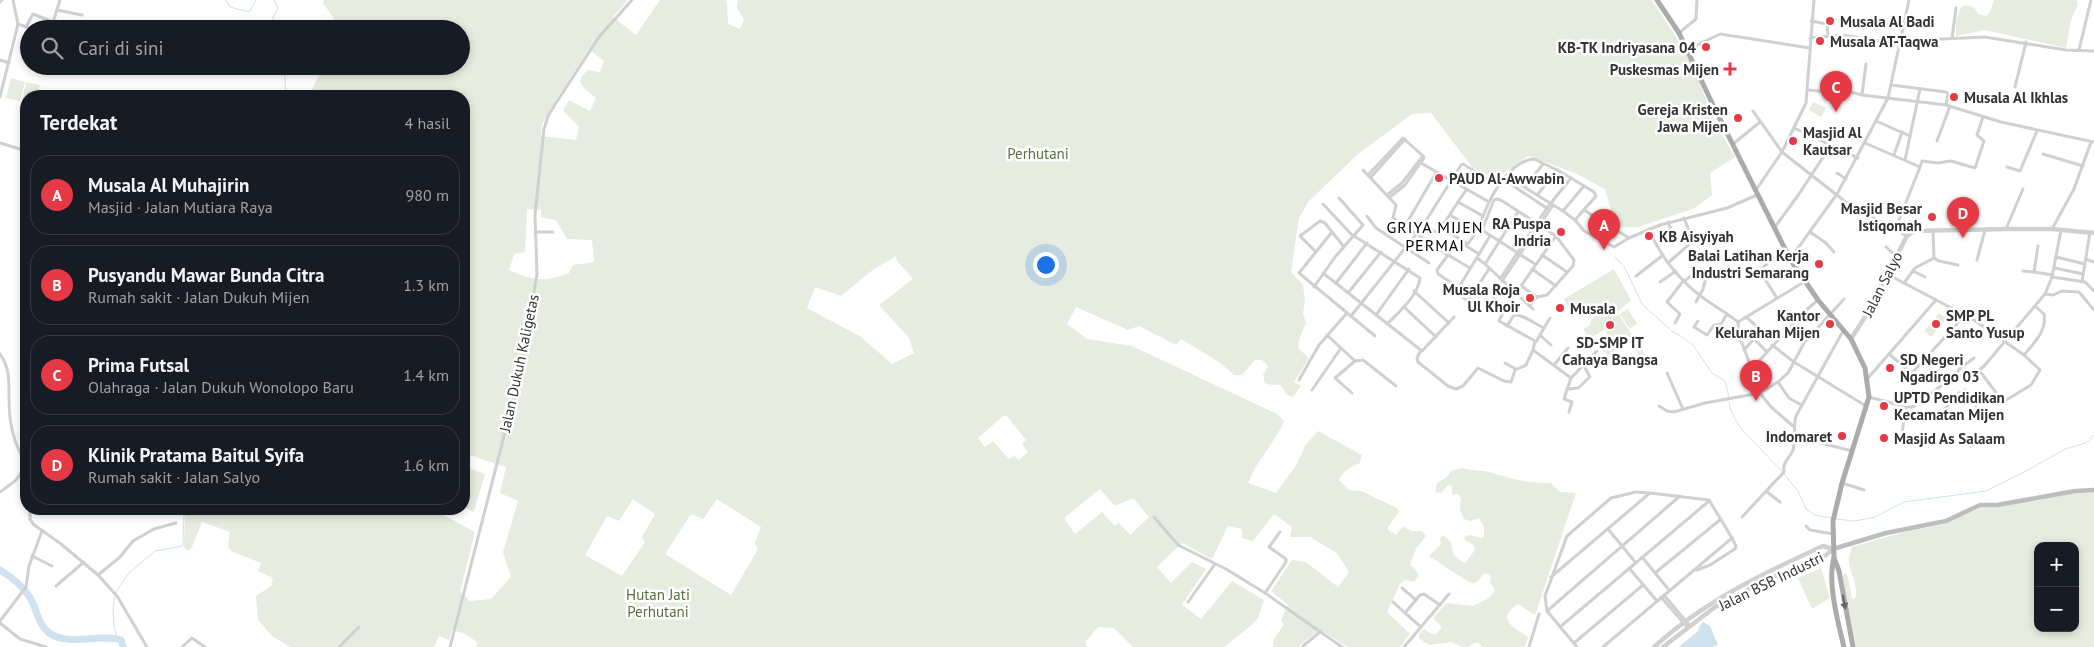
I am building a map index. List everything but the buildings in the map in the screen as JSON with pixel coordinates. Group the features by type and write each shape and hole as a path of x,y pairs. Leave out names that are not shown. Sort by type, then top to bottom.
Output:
{"main road":[{"path":"1657,0 1680,33 1732,144 1790,259 1804,282 1851,339 1863,361 1868,378 1869,397 1842,483 1834,518 1833,534 1834,558 1839,572 1853,647"},
{"path":"1833,549 1886,532 1946,521 1980,506 1997,505 2075,491 2094,490"},
{"path":"1834,558 1832,566 1834,597 1844,647"}],"street":[{"path":"0,97 18,24 13,0"},
{"path":"54,20 60,0"},
{"name":"Jalan Dukuh Kaligetas","path":"450,647 518,380 537,274 535,232 537,187 544,129 548,116 599,37 632,0"},
{"path":"1680,33 1695,20 1697,0"},
{"path":"1506,176 1564,211 1584,231 1615,247 1649,229 1668,222 1727,208 1756,193 1782,152 1804,108 1809,90 1810,38 1814,0"},
{"path":"1790,259 1837,194 1858,158 1888,98 1909,0"},
{"path":"2079,50 2091,0"},
{"path":"1952,38 1956,8"},
{"path":"56,10 82,15"},
{"path":"30,20 33,14 48,20"},
{"path":"1811,22 1826,24 1828,36"},
{"path":"1878,23 1903,27"},
{"path":"1688,50 1720,34 1810,48"},
{"path":"1810,38 1848,36 1900,42 1985,37 2026,42 2066,50 2094,51"},
{"path":"2015,87 2026,42"},
{"path":"0,60 8,63"},
{"path":"1862,95 1866,64"},
{"path":"1891,84 1947,93 1948,105 1937,141"},
{"path":"1809,90 1826,92 1832,87 1862,95 1948,105 2037,131 2092,142 2074,189 2052,229"},
{"path":"1905,160 1919,102 1920,89"},
{"path":"1752,111 1782,152 1868,216 1907,236"},
{"path":"1895,230 1922,161 1938,163 1951,161 1975,168 1984,141 1977,135 1983,116"},
{"path":"1876,121 1911,136"},
{"path":"1732,144 1760,122"},
{"path":"1794,128 1858,158"},
{"path":"2007,167 2020,171 2037,131"},
{"path":"1894,155 1902,132"},
{"path":"1369,176 1405,139 1423,156"},
{"path":"0,143 20,149"},
{"path":"1865,143 1920,167"},
{"path":"1774,228 1831,145"},
{"path":"2043,154 2083,166"},
{"path":"1389,196 1406,184 1421,163 1424,158 1423,156"},
{"path":"1389,196 1423,156"},
{"path":"1442,228 1468,244 1477,231 1497,185 1530,159 1557,170 1596,195 1575,220"},
{"path":"1421,163 1488,202"},
{"path":"1351,316 1423,226 1462,164 1497,185"},
{"path":"1525,187 1543,164"},
{"path":"1363,170 1396,205 1392,217 1470,268"},
{"path":"1538,194 1557,170"},
{"path":"1404,226 1436,173"},
{"path":"1837,173 1846,179"},
{"path":"1501,280 1537,224 1571,178"},
{"path":"1509,183 1548,209"},
{"path":"1564,211 1584,186"},
{"path":"2006,229 2023,189"},
{"path":"1423,226 1436,232 1442,228 1466,190"},
{"path":"1314,286 1363,224 1339,198"},
{"path":"1521,286 1537,297 1546,297 1574,264 1573,258 1556,236 1498,199 1494,200 1482,231 1535,264"},
{"path":"1458,202 1483,216"},
{"path":"1323,204 1354,235 1419,276 1420,280 1414,291 1404,306 1387,324"},
{"path":"1584,210 1629,238"},
{"path":"1485,264 1518,212"},
{"path":"1450,215 1477,231"},
{"path":"1367,216 1374,226 1429,263"},
{"path":"1668,263 1693,241 1684,218"},
{"path":"1315,251 1302,238 1301,234 1320,221 1325,223 1344,247"},
{"path":"1668,222 1673,234"},
{"path":"1649,229 1668,263 1700,296 1738,322 1739,335 1751,367 1758,394 1793,426"},
{"name":"Jalan Salyo","path":"1851,339 1907,236 1914,232 2052,229 2092,232"},
{"path":"1977,260 1985,230"},
{"path":"1957,374 1969,379 1979,370 2045,294 2054,268 2060,230"},
{"path":"1933,231 1934,258"},
{"path":"535,232 553,232"},
{"path":"1332,232 1299,273 1375,336"},
{"path":"1810,232 1826,243 1834,252"},
{"path":"2082,282 2092,232"},
{"path":"1489,269 1468,301 1456,292 1490,236"},
{"path":"1516,294 1556,236"},
{"path":"1455,239 1478,256 1489,269 1533,309"},
{"path":"1336,283 1367,243"},
{"path":"2034,272 2038,246"},
{"path":"1886,247 1896,256"},
{"path":"2088,250 2094,252"},
{"path":"1348,293 1381,252"},
{"path":"1448,255 1436,272 1458,287"},
{"path":"1542,255 1567,272"},
{"path":"1636,276 1663,255"},
{"path":"1934,258 1958,265"},
{"path":"1904,284 1913,270 1934,258"},
{"path":"2056,258 2094,262"},
{"path":"1767,264 1759,270 1777,298"},
{"path":"1696,302 1700,296 1709,266"},
{"path":"2054,268 2083,274"},
{"path":"1376,315 1409,269"},
{"path":"1532,270 1556,286"},
{"path":"1913,270 1925,277"},
{"path":"1660,282 1676,271"},
{"path":"2023,271 2082,282 2088,284 2094,291"},
{"path":"1323,273 1421,350"},
{"path":"1675,323 1680,314 1667,302 1685,280 1694,273"},
{"path":"1887,274 1965,315 2005,341 2039,368 2039,372 2031,385 2003,402 1979,370"},
{"path":"1738,322 1804,282"},
{"path":"1414,291 1449,323"},
{"path":"2045,294 2054,295 2062,291 2079,292 2094,310"},
{"path":"1492,297 1506,308 1499,321 1536,342"},
{"path":"1529,306 1537,297"},
{"path":"1659,406 1670,412 1758,394 1778,382 1794,362 1804,343 1844,299"},
{"path":"1751,367 1818,300"},
{"path":"1868,378 1936,300"},
{"path":"1404,306 1436,337"},
{"path":"2024,355 2040,335 2045,320 2044,314 2035,306"},
{"path":"1299,380 1327,335 1347,313"},
{"path":"1507,326 1516,314 1544,328"},
{"path":"1698,321 1694,328 1707,335 1714,325 1721,324 1727,314"},
{"path":"1889,354 1909,372 1913,372 1965,315"},
{"path":"1744,350 1761,330 1746,316"},
{"path":"1454,317 1424,350 1421,350 1417,358 1418,362 1448,386 1456,389 1463,386 1477,369 1509,383 1516,369 1526,365 1536,342 1550,318"},
{"path":"1742,517 1783,474 1783,466 1792,451 1793,426 1801,405 1843,331"},
{"path":"1327,335 1355,362"},
{"path":"1540,335 1551,345"},
{"path":"1754,339 1767,352"},
{"path":"1772,346 1794,362 1867,406"},
{"path":"1312,390 1341,348"},
{"path":"1554,364 1568,348"},
{"path":"1533,350 1554,364 1570,378"},
{"path":"1569,412 1572,403 1564,399 1570,378 1597,351"},
{"path":"0,354 9,371 9,401 14,441 20,452"},
{"path":"1869,397 1906,407 1913,407 1938,390 1957,374 1959,369 1974,358"},
{"path":"1352,393 1334,378 1355,362 1362,360 1396,386"},
{"path":"1505,363 1516,369"},
{"path":"1567,388 1578,388 1590,377 1583,364"},
{"path":"1667,373 1683,409"},
{"path":"1778,382 1790,398 1801,405"},
{"path":"1938,390 1949,406 1938,418"},
{"path":"1946,400 1965,390 1973,398 1976,406"},
{"path":"1906,407 1902,433 1914,440"},
{"path":"1794,436 1852,451"},
{"path":"0,492 15,481 20,475"},
{"path":"1842,483 1864,490"},
{"path":"1577,647 1546,611 1545,596 1564,539 1598,509 1616,497 1636,492 1709,500 1736,546 1735,550 1710,565 1694,571"},
{"path":"1767,492 1780,502"},
{"path":"1551,578 1650,493"},
{"path":"1546,611 1680,496"},
{"path":"1560,627 1709,500"},
{"path":"30,515 31,522 84,562 98,575 116,596 147,647"},
{"path":"1154,517 1178,545 1265,593 1342,647"},
{"path":"1656,573 1721,519"},
{"path":"98,575 120,558 132,541 154,529 176,524"},
{"path":"1806,526 1810,530 1833,534"},
{"path":"1608,529 1636,562"},
{"path":"42,531 32,556 26,587 0,622 14,636 32,645 46,647"},
{"path":"1265,593 1286,562 1286,559 1269,547 1280,532"},
{"path":"1603,647 1732,538"},
{"name":"Jalan BSB Industri","path":"1654,647 1712,602 1767,572 1823,546 1833,549"},
{"name":"Jalan BSB Industri","path":"1663,647 1715,607 1759,584 1826,555 1833,549"},
{"path":"32,556 52,566"},
{"path":"1642,557 1669,590"},
{"path":"56,586 84,562"},
{"path":"1188,602 1215,564"},
{"path":"1629,568 1657,601"},
{"path":"1574,643 1643,584"},
{"path":"1402,588 1416,600"},
{"path":"1405,613 1424,594 1440,605"},
{"path":"1404,647 1449,594"},
{"path":"1663,596 1688,626"},
{"path":"1393,602 1421,627"},
{"path":"1529,647 1540,614"},
{"path":"339,647 359,627"},
{"path":"1302,647 1321,631"},
{"path":"182,647 192,638 205,647"}],"green space":[{"path":"324,0 628,0 613,17 636,35 660,0 727,1 728,24 740,29 744,19 737,8 738,0 1652,0 1689,57 1716,124 1735,157 1710,173 1712,195 1695,208 1638,227 1620,227 1613,217 1605,189 1573,172 1528,156 1495,179 1472,167 1431,113 1412,114 1358,154 1308,202 1299,218 1291,272 1303,285 1305,302 1303,313 1306,323 1298,348 1309,358 1294,382 1301,386 1293,397 1286,394 1280,385 1265,383 1263,375 1268,366 1262,360 1255,360 1242,375 1234,375 1219,362 1181,339 1176,345 1139,326 1128,330 1076,307 1067,324 1087,339 1132,346 1277,414 1284,421 1248,483 1276,493 1297,464 1305,446 1318,431 1362,455 1360,463 1347,469 1339,480 1349,490 1361,491 1397,508 1399,512 1388,527 1388,530 1396,535 1403,526 1412,531 1422,531 1426,536 1416,549 1410,565 1419,575 1414,582 1405,580 1400,584 1387,612 1410,634 1400,647 1347,647 1320,629 1298,647 1273,647 1273,641 1284,624 1281,620 1288,605 1271,591 1292,560 1306,562 1338,587 1349,572 1337,553 1310,537 1290,537 1292,527 1274,514 1253,541 1242,538 1242,529 1228,526 1212,559 1182,543 1157,567 1171,583 1192,562 1206,569 1182,605 1201,619 1232,581 1264,600 1258,618 1253,624 1224,647 1133,647 1114,628 1098,627 1085,642 1087,647 476,647 478,643 466,634 452,630 449,640 439,636 434,647 290,647 272,636 258,620 256,596 271,586 273,578 258,571 261,563 233,552 228,547 230,532 202,522 191,549 186,550 184,547 185,515 443,515 475,532 460,592 470,601 491,599 511,577 503,552 518,501 500,493 506,467 470,455 470,90 312,90 320,75 470,75 470,20 334,20 323,3","holes":["589,49 604,61 600,72 588,70 582,76 580,82 596,98 590,111 569,100 563,110 579,127 576,140 541,136 542,124","527,209 541,210 541,217 556,220 567,239 592,240 594,262 573,265 569,273 553,278 532,278 509,270 514,254 525,252","896,256 897,261 913,279 879,305 909,338 914,353 892,364 861,337 807,308 815,287 841,296 874,269","1003,416 1007,416 1026,440 1022,444 1028,452 1019,460 1014,456 1009,459 993,441 985,447 978,438","1100,489 1115,506 1133,498 1149,517 1130,535 1119,523 1115,526 1102,512 1075,534 1064,518","633,499 655,514 642,537 645,542 622,576 585,555 607,516 619,521","717,499 761,527 755,543 758,549 731,595 665,554 691,514 703,519"]},
{"path":"1994,0 2077,0 2078,4 2071,20 2066,48 1985,30 1956,36 1956,21 1961,7 1965,5 1974,7 1978,14 1986,16 1990,12"},
{"path":"11,78 25,82 23,90 20,90 20,101 6,98"},
{"path":"26,82 40,85 39,90 24,90"},
{"path":"1813,102 1826,108 1821,117 1809,110"},
{"path":"1614,269 1631,300 1617,312 1646,356 1642,360 1630,342 1608,356 1598,345 1608,336 1605,329 1589,339 1583,329 1590,325 1591,320 1598,313 1594,303 1571,313 1564,299"},
{"path":"1628,309 1637,324 1630,329 1620,314"},
{"path":"1939,313 1946,319 1931,337 1924,331"},
{"path":"470,468 485,474 474,512 470,510"},
{"path":"1462,468 1489,472 1519,480 1551,483 1560,492 1576,493 1535,615 1518,604 1508,614 1507,619 1509,623 1528,637 1525,647 1482,647 1478,642 1469,647 1462,647 1452,642 1429,645 1419,638 1419,634 1424,629 1432,634 1436,634 1441,628 1433,618 1446,603 1473,606 1489,598 1494,592 1494,588 1490,583 1491,576 1485,573 1478,581 1473,583 1429,556 1441,544 1440,539 1443,535 1451,542 1456,557 1465,563 1475,550 1474,545 1465,540 1464,537 1469,535 1482,538 1484,536 1484,527 1479,518 1470,521 1464,519 1460,509 1460,498 1458,494 1452,495 1452,486 1448,485 1441,493 1435,492 1437,483 1447,477 1451,471"},
{"path":"2094,492 2094,647 1856,647 1843,582 1843,575 1846,573 1852,599 1855,599 1855,586 1849,561 1852,547 1908,531 1941,525 1980,508 2075,493"},
{"path":"1821,568 1830,598 1812,609 1798,578"}],"water":[{"path":"1703,622 1710,626 1718,645 1712,647 1679,647 1698,631"}],"waterway":[{"path":"226,0 230,7 249,12 256,0"},
{"path":"273,20 278,9 274,0"},
{"path":"285,75 286,90"},
{"path":"1615,257 1625,268 1642,304 1673,332 1693,345 1712,373 1725,381 1729,397"},
{"path":"1729,402 1732,413 1741,429 1780,469 1798,491 1806,509 1815,515 1831,518"},
{"path":"1835,519 1855,521 1875,517 1904,502 1986,491 2065,449 2086,443 2094,435"},
{"path":"117,639 113,606 116,592 129,573 155,551 183,546 184,515"},
{"path":"0,570 26,592 32,600 42,625 49,633 57,637 75,640 112,638 121,640 123,647"}],"place":[{"name":"Musala Al Badi","path":"1830,21"},
{"name":"Musala AT-Taqwa","path":"1820,41"},
{"name":"KB-TK Indriyasana 04","path":"1706,47"},
{"name":"Puskesmas Mijen","path":"1730,69"},
{"name":"Musala Al Ikhlas","path":"1954,97"},
{"name":"Prima Futsal","path":"1836,112"},
{"name":"Gereja Kristen Jawa Mijen","path":"1738,118"},
{"name":"Masjid Al Kautsar","path":"1793,141"},
{"name":"PAUD Al-Awwabin","path":"1439,178"},
{"name":"Masjid Besar Istiqomah","path":"1932,217"},
{"name":"RA Puspa Indria","path":"1561,232"},
{"name":"KB Aisyiyah","path":"1649,236"},
{"name":"Klinik Pratama Baitul Syifa","path":"1963,238"},
{"name":"Musala Al Muhajirin","path":"1604,250"},
{"name":"Balai Latihan Kerja Industri Semarang","path":"1819,264"},
{"name":"Musala Roja Ul Khoir","path":"1530,298"},
{"name":"Musala","path":"1560,308"},
{"name":"Kantor Kelurahan Mijen","path":"1830,324"},
{"name":"SMP PL Santo Yusup","path":"1936,324"},
{"name":"SD-SMP IT Cahaya Bangsa","path":"1610,325"},
{"name":"SD Negeri Ngadirgo 03","path":"1890,368"},
{"name":"Pusyandu Mawar Bunda Citra","path":"1756,401"},
{"name":"UPTD Pendidikan Kecamatan Mijen","path":"1884,406"},
{"name":"Indomaret","path":"1842,436"},
{"name":"Masjid As Salaam","path":"1884,438"}],"district":[{"name":"GRIYA MIJEN PERMAI","path":"1435,236"}],"park label":[{"name":"Perhutani","path":"1038,153"},
{"name":"Hutan Jati Perhutani","path":"658,602"}]}
